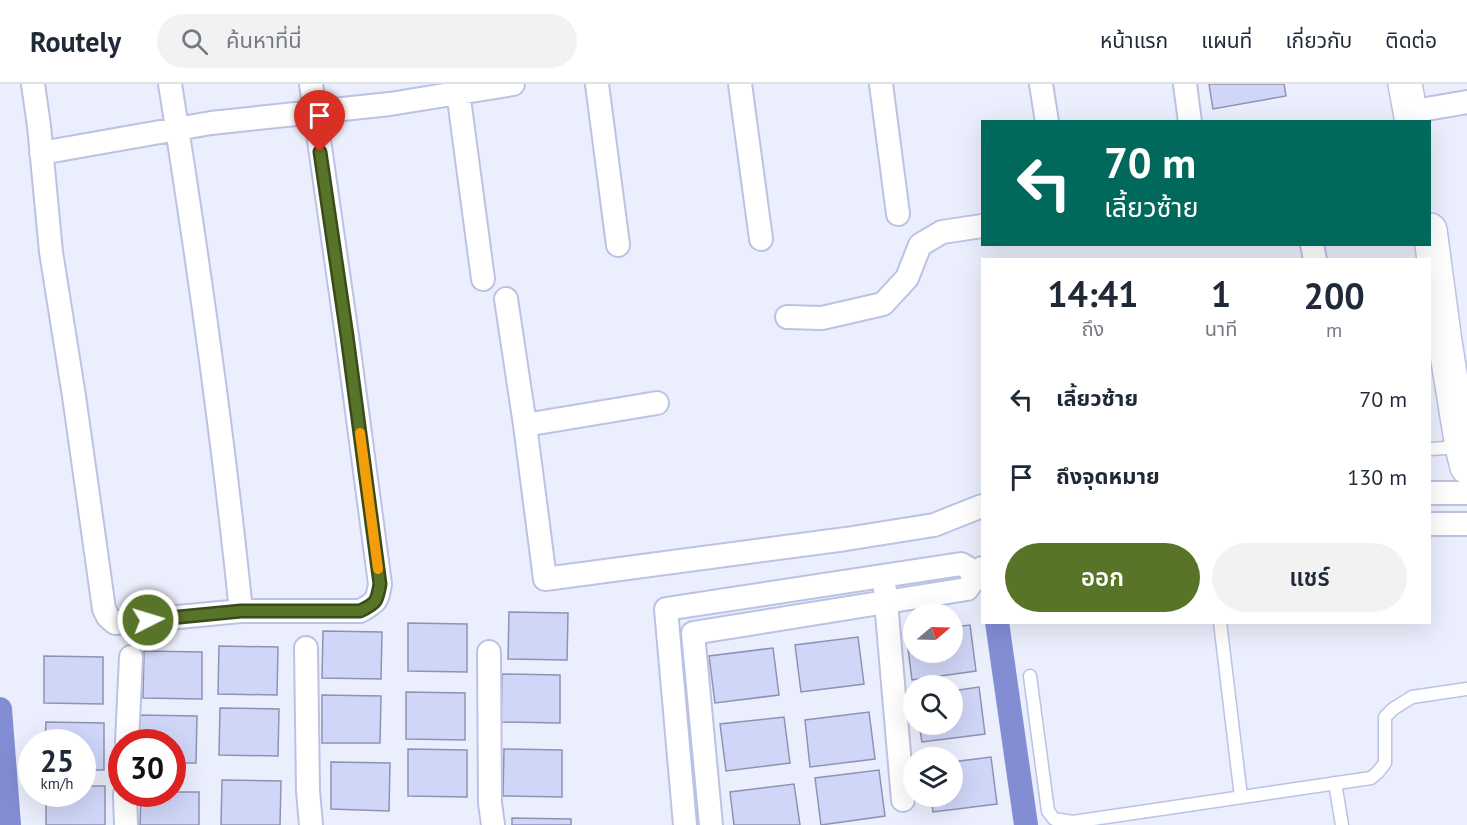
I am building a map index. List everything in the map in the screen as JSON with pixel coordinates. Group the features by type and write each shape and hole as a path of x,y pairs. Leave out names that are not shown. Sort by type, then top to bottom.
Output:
{"main road":[{"path":"1431,246 1437,343 1465,457"}],"street":[{"path":"33,84 51,252 104,609 115,623 241,611 360,611 377,599 380,584 311,84"},
{"path":"170,84 202,292 233,530 241,611"},
{"path":"41,153 212,123 390,105 458,89 513,84"},
{"path":"597,84 618,245"},
{"path":"740,84 761,239"},
{"path":"881,84 898,214"},
{"path":"1041,84 1047,120"},
{"path":"1185,84 1190,120"},
{"path":"458,89 483,279"},
{"path":"1408,106 1467,102"},
{"path":"787,317 822,318 883,304 907,278 920,245 942,232 981,226"},
{"path":"506,299 545,579 934,525 981,506"},
{"path":"525,424 657,404"},
{"path":"1431,493 1467,493"},
{"path":"1431,524 1467,524"},
{"path":"685,825 666,609 961,564 980,571 966,589 693,633 711,825"},
{"path":"884,575 903,800"},
{"path":"306,648 310,825"},
{"path":"489,652 490,803 493,825"},
{"path":"128,729 131,657"},
{"path":"679,759 705,757"},
{"path":"125,807 126,825"}],"lane":[{"path":"1431,449 1465,457"},
{"path":"1220,624 1241,797"},
{"path":"1030,676 1048,811 1053,819 1073,822 1371,778 1385,764 1385,717 1393,709 1412,697 1467,689"},
{"path":"1335,783 1342,825"}],"building":[{"path":"1209,84 1284,84 1286,96 1213,109"},
{"path":"509,612 568,613 567,660 508,659"},
{"path":"408,623 467,624 467,672 408,671"},
{"path":"970,625 976,671 948,675 911,675 910,663 963,663 963,626"},
{"path":"323,631 382,632 381,679 322,678"},
{"path":"858,637 864,684 801,692 795,645"},
{"path":"219,646 278,647 277,695 218,694"},
{"path":"773,648 779,695 715,703 709,656"},
{"path":"144,651 202,652 202,699 143,698"},
{"path":"44,656 103,657 103,704 44,703"},
{"path":"502,674 560,675 560,723 501,722"},
{"path":"979,687 985,734 922,742 921,735 963,735 963,689"},
{"path":"406,692 465,693 465,740 406,739"},
{"path":"322,695 381,696 380,743 322,743"},
{"path":"220,708 279,709 278,756 219,755"},
{"path":"869,712 875,759 810,767 805,720"},
{"path":"138,715 197,716 196,763 186,763 186,729 137,729"},
{"path":"784,717 790,763 726,771 720,724"},
{"path":"46,722 104,723 104,770 96,770 96,729 46,729"},
{"path":"408,749 467,750 467,797 408,796"},
{"path":"504,749 562,750 562,797 503,796"},
{"path":"991,757 997,804 933,812 932,807 963,807 963,761"},
{"path":"331,762 390,763 389,811 331,809"},
{"path":"879,770 885,816 821,825 815,778"},
{"path":"222,780 281,781 280,825 221,825"},
{"path":"794,784 800,825 734,825 730,792"},
{"path":"96,786 105,786 105,825 46,825 46,807 96,807"},
{"path":"186,792 199,792 199,825 140,825 141,807 186,807"},
{"path":"512,818 571,819 571,825 512,825"}],"waterway":[{"path":"997,624 1026,825"},
{"path":"0,709 9,825"}],"slow traffic":[{"path":"360,433 378,569"}],"route":[{"path":"148,620 241,611 360,611 377,599 380,584 320,152"}]}
